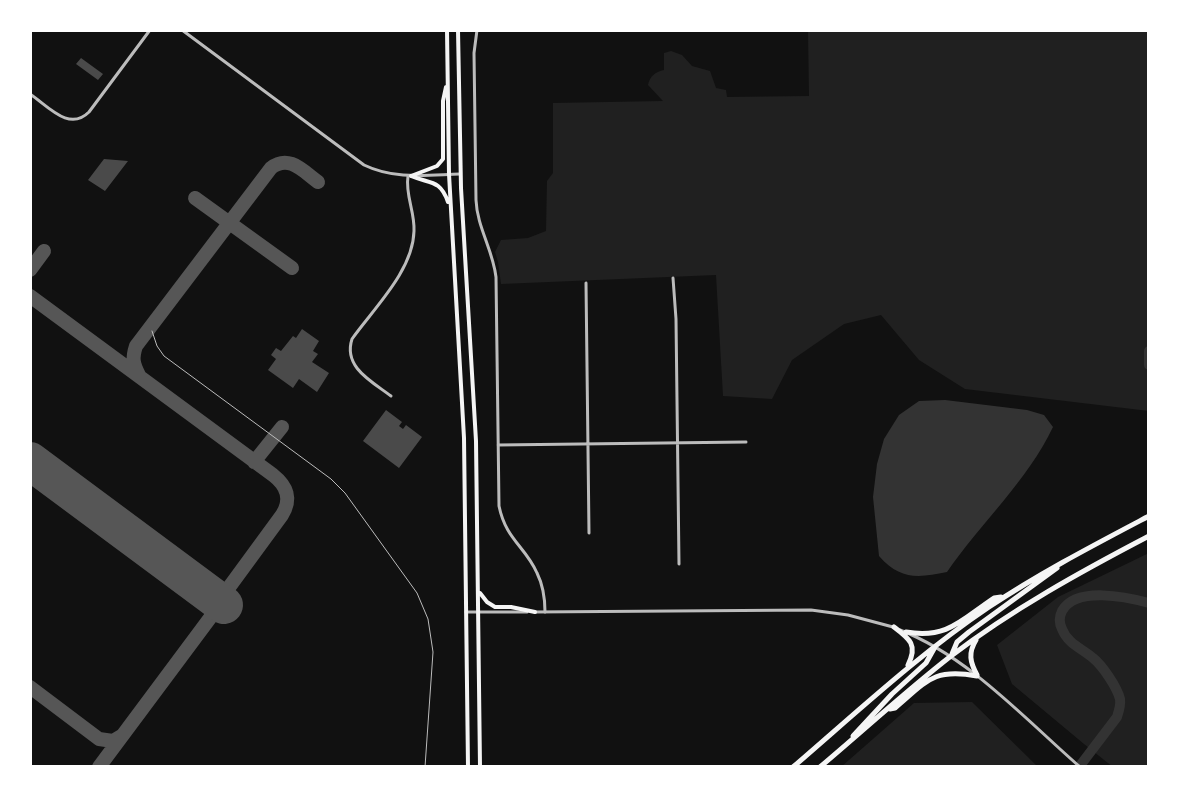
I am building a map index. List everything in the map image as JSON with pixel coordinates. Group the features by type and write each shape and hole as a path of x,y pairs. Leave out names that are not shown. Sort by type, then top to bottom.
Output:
{"highway":[{"path":"793,767 935,646 1006,596 1074,555 1149,516"},
{"path":"820,767 978,637 1044,593 1149,536"},
{"path":"952,656 957,642 969,632 1074,555"},
{"path":"906,632 931,634 946,631 994,598 1006,596"},
{"path":"894,627 910,640 913,647 904,671"},
{"path":"977,676 970,654 978,637"},
{"path":"843,747 866,720 926,663 935,646"},
{"path":"885,711 895,708 936,676 955,672 977,676"}],"main road":[{"path":"447,30 449,174 464,438 468,767"},
{"path":"458,30 461,174 476,441 480,767"},
{"path":"409,176 433,169 443,159 443,101 447,83"},
{"path":"409,176 440,186 451,208"},
{"path":"478,585 481,595 491,606 535,612"}],"street":[{"path":"30,94 67,120 82,119 150,30"},
{"path":"182,30 364,165 384,173 409,176 461,174"},
{"path":"477,30 474,53 476,200 478,221 492,253 496,277 499,506 511,537 538,574 545,612"},
{"path":"391,396 356,368 351,359 350,346 409,256 415,228 406,188 409,176"},
{"path":"673,278 679,564"},
{"path":"586,283 589,533"},
{"path":"498,445 746,442"},
{"path":"466,612 798,610 848,615 894,627 952,656 1080,767"}],"lane":[{"path":"152,331 164,356 331,479 345,493 417,593 428,619 433,652 425,767"}],"shaded area":[{"path":"808,30 1149,30 1149,411 965,389 919,360 881,315 844,324 792,360 772,399 723,396 716,275 501,284 495,252 501,240 528,238 546,231 547,181 553,173 553,103 663,101 648,85 653,75 664,70 664,53 671,51 682,55 692,66 710,71 716,88 726,90 727,97 809,96"},
{"path":"945,400 1027,410 1044,415 1053,427 1031,465 947,572 910,575 894,569 879,556 873,497 877,464 884,439 899,415 919,401"},
{"path":"1149,553 1149,767 1113,767 1012,684 997,645 1058,597"},
{"path":"972,702 1038,767 841,767 914,703"}],"building":[{"path":"81,58 103,74 98,80 76,64"},
{"path":"104,159 128,161 105,191 88,180"},
{"path":"302,329 319,341 313,351 318,354 312,362 329,373 317,392 299,379 293,388 268,370 276,359 271,355 276,348 281,351"},
{"path":"386,410 402,422 399,426 403,429 406,425 422,437 399,468 363,441"}],"waterway":[{"path":"1149,351 1149,365"},
{"path":"1079,767 1117,717 1120,699 1101,666 1065,634 1060,622 1061,613 1069,603 1090,596 1115,596 1149,603"}],"taxiway":[{"path":"139,375 134,361 136,346 271,168 290,163 318,182"},
{"path":"195,198 292,268"},
{"path":"30,270 44,251"},
{"path":"30,296 273,475 282,484 287,498 282,515 99,767"},
{"path":"254,462 282,427"},
{"path":"30,687 99,739 113,741 123,735"}],"runway":[{"path":"30,461 224,605"}]}
